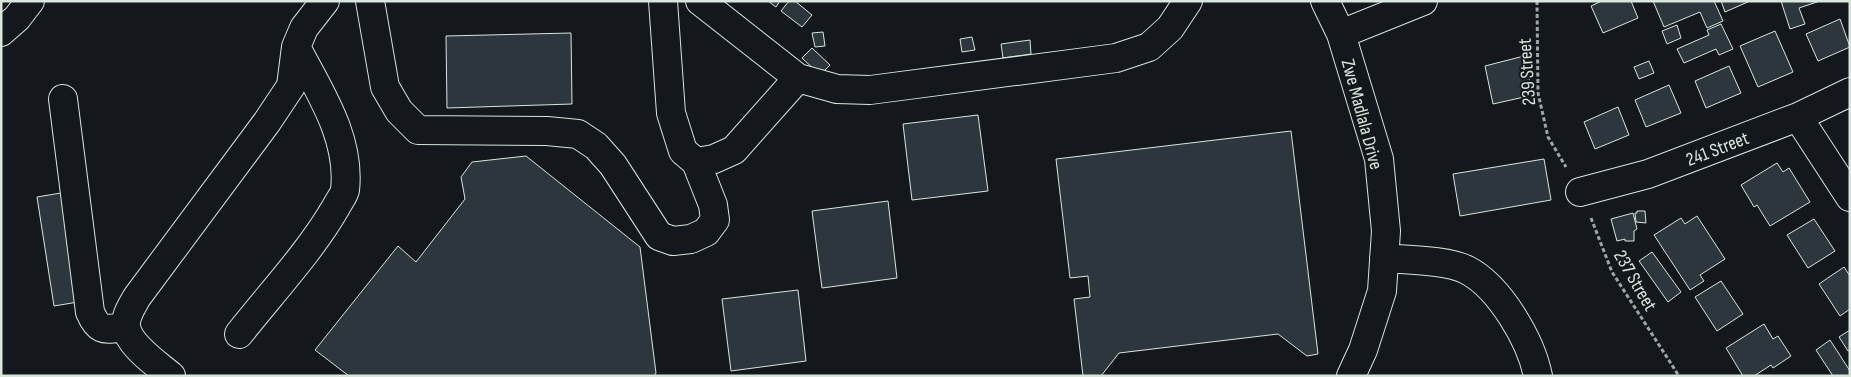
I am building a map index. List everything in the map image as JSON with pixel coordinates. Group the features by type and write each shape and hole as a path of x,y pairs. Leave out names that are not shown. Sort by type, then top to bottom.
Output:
{"street":[{"path":"1,32 17,18 30,1"},
{"path":"171,376 134,344 126,327 128,313 137,297 267,122 291,86 296,47 304,28 326,1"},
{"path":"370,1 385,87 399,111 418,130 578,134 596,146 614,165 659,236 673,241 691,239 706,232 716,220 713,205 696,162 683,151 671,114 663,1"},
{"path":"700,1 798,78 836,89 870,90 1116,58 1149,47 1170,28 1188,1"},
{"name":"Zwe Madlala Drive","path":"1326,1 1341,34 1378,158 1386,231 1382,290 1363,350 1351,376"},
{"path":"1341,34 1422,1"},
{"path":"239,334 325,226 345,192 345,160 340,139 328,110 296,47"},
{"path":"696,162 714,159 734,150 798,78"},
{"name":"241 Street","path":"1580,192 1648,174 1798,117 1850,92"},
{"path":"63,99 90,312 95,323 104,329 126,327"},
{"path":"1798,117 1850,196"},
{"path":"1384,258 1449,265 1467,270 1485,282 1509,310 1536,362 1538,376"}],"path":[{"name":"239 Street","path":"1537,1 1538,93 1548,137 1580,192"},
{"name":"237 Street","path":"1580,192 1612,272 1679,376"}],"building":[{"path":"768,1 780,1 776,7"},
{"path":"789,1 795,1 812,15 802,27 781,11"},
{"path":"1602,1 1631,1 1638,18 1603,33 1591,6"},
{"path":"1653,1 1714,1 1723,21 1707,28 1700,12 1664,27"},
{"path":"1721,1 1750,1 1725,12"},
{"path":"1781,1 1820,1 1799,8 1805,24 1790,29"},
{"path":"1840,19 1850,47 1818,61 1806,34"},
{"path":"1721,24 1733,49 1719,55 1716,49 1684,63 1677,49 1709,35 1707,30"},
{"path":"1677,25 1681,38 1667,44 1662,31"},
{"path":"1775,31 1793,72 1758,87 1740,46"},
{"path":"823,32 825,46 815,47 812,33"},
{"path":"571,33 572,104 447,108 446,36"},
{"path":"972,37 975,50 962,52 960,39"},
{"path":"1030,40 1031,54 1003,58 1001,44"},
{"path":"812,48 830,65 820,75 802,58"},
{"path":"1524,56 1533,95 1493,104 1485,66"},
{"path":"1649,61 1654,73 1639,79 1634,67"},
{"path":"1729,66 1741,93 1706,108 1695,81"},
{"path":"1669,85 1681,113 1646,127 1635,100"},
{"path":"1618,107 1629,135 1595,149 1584,122"},
{"path":"978,115 988,191 912,200 903,124"},
{"path":"1291,131 1318,354 1307,356 1278,334 1119,353 1101,376 1083,376 1074,299 1090,297 1088,276 1070,278 1056,159"},
{"path":"526,156 640,247 656,373 654,376 349,376 315,350 398,246 416,262 465,199 461,177 472,162"},
{"path":"1544,159 1551,200 1460,216 1453,174"},
{"path":"1777,163 1783,172 1789,168 1810,202 1770,226 1757,205 1754,207 1741,185"},
{"path":"61,193 78,302 54,306 37,197"},
{"path":"888,201 897,278 822,288 812,211"},
{"path":"1637,211 1645,211 1646,223 1636,222 1635,213"},
{"path":"1633,213 1637,229 1634,231 1634,241 1625,241 1625,239 1617,241 1611,219"},
{"path":"1697,216 1725,259 1700,275 1704,281 1690,290 1654,235 1681,218 1685,224"},
{"path":"1814,219 1835,251 1808,268 1787,235"},
{"path":"1652,252 1681,292 1668,302 1639,261"},
{"path":"1844,267 1850,276 1850,309 1840,316 1819,284"},
{"path":"1721,281 1743,314 1717,331 1695,297"},
{"path":"798,290 806,361 731,371 722,299"},
{"path":"1764,324 1773,339 1778,336 1791,356 1773,368 1771,365 1754,376 1743,376 1726,348"},
{"path":"1850,330 1850,350 1848,351 1839,337"},
{"path":"1830,340 1850,371 1850,376 1833,376 1816,350"}]}
